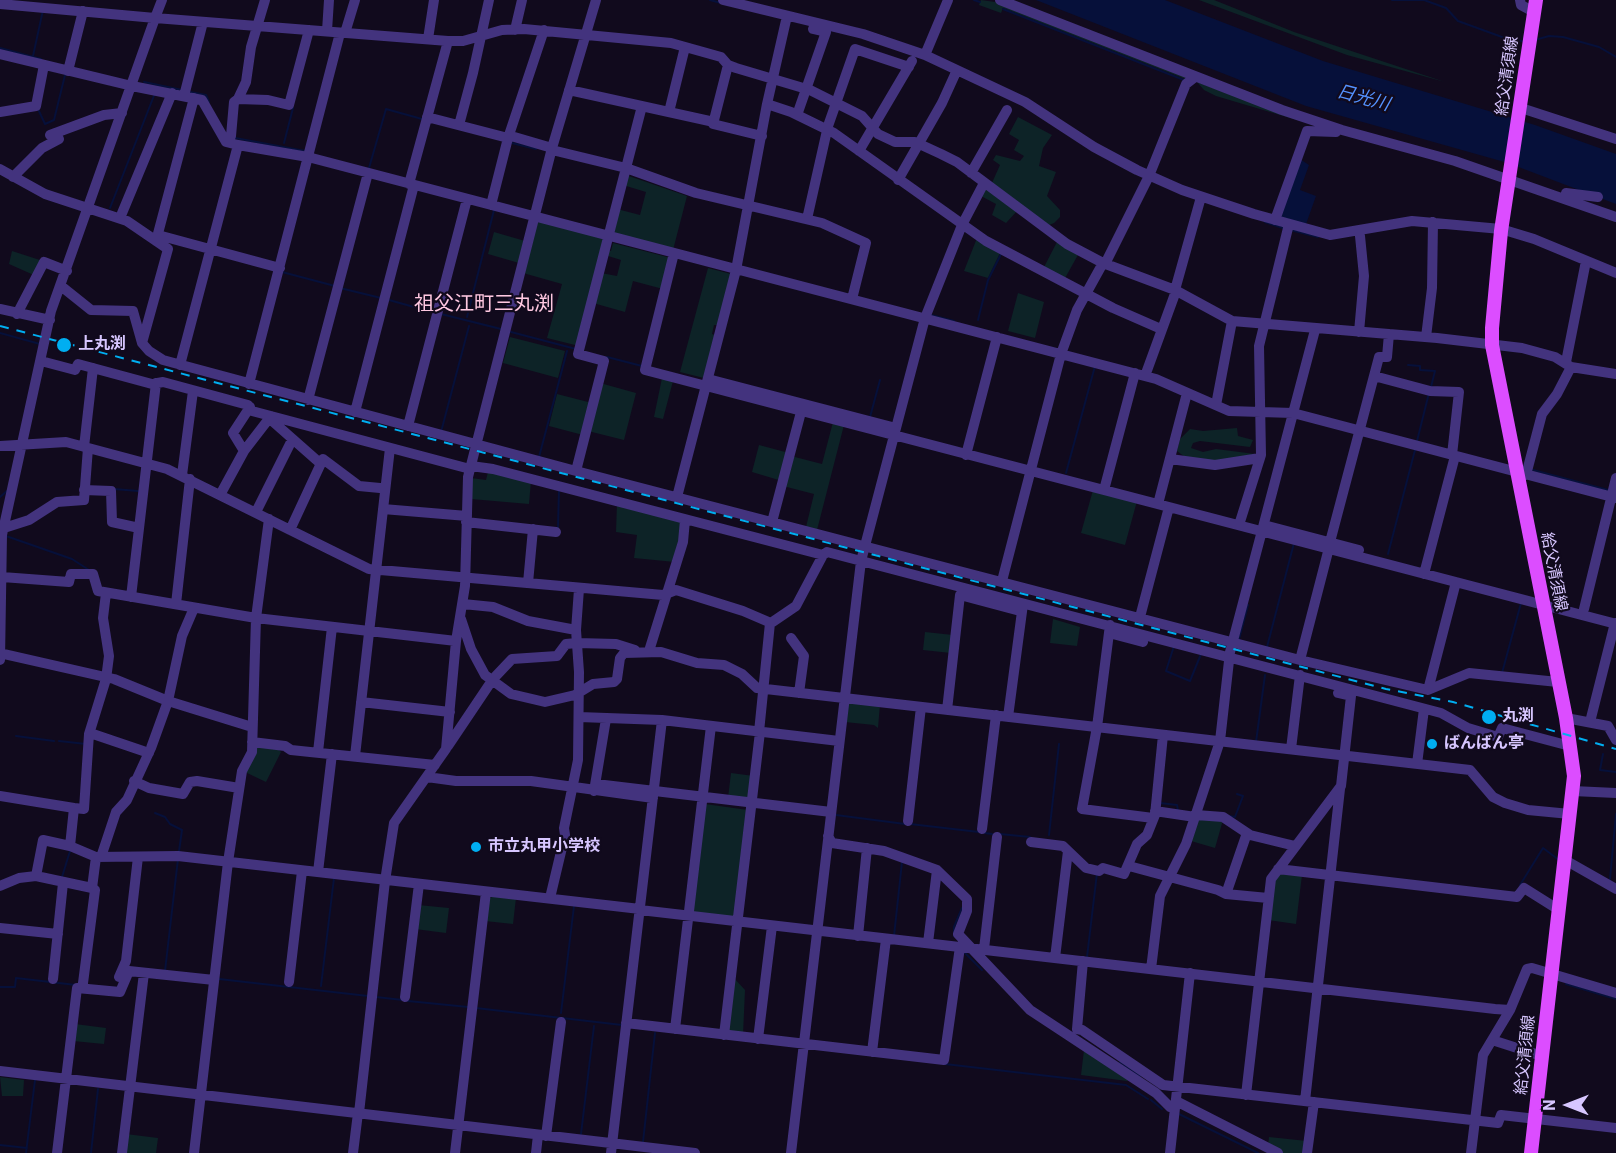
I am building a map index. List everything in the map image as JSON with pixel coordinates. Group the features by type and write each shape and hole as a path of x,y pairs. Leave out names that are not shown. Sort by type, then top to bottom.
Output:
{"main road":[{"name":"給父清須線","path":"1531,1153 1573,791 1566,718 1542,601 1521,473 1492,345 1492,299 1500,232 1521,110 1535,6"}],"street":[{"path":"0,660 4,528 50,320 162,0"},
{"path":"226,142 231,136 234,102 238,99 246,82 256,26 265,0"},
{"path":"327,32 329,0"},
{"path":"249,384 308,157 343,33 355,0"},
{"path":"428,39 434,0"},
{"path":"459,125 489,0"},
{"path":"515,30 522,0"},
{"path":"446,749 456,641 464,604 470,468 552,149 596,0"},
{"path":"723,0 826,32 797,115"},
{"path":"859,151 948,0"},
{"path":"1000,0 1195,78 1342,130 1509,176 1616,217"},
{"path":"1520,0 1521,5 1535,6"},
{"path":"0,4 448,41 515,30 544,30 641,39 685,47 721,57 728,65 806,89 862,116 871,129 895,142 920,144 957,162 1067,244 1104,264 1175,291 1232,321 1315,330 1426,337 1492,345 1541,352 1569,365 1616,374"},
{"path":"68,70 83,11"},
{"path":"787,20 863,34 1026,102 1094,147 1148,178 1200,200 1275,220 1288,227 1330,235 1397,222 1500,232 1534,238 1585,264 1616,273"},
{"path":"677,496 736,270 767,104 787,20"},
{"path":"157,238 189,97 203,22"},
{"path":"238,99 268,100 289,105 309,30"},
{"path":"491,205 526,79 544,30"},
{"path":"355,412 427,117 448,41"},
{"path":"669,112 685,47"},
{"path":"810,223 829,130 855,49 916,57"},
{"path":"0,54 132,86 202,100 226,142 308,157 1140,375 1229,411 1293,413 1614,499"},
{"path":"0,112 36,106 44,65"},
{"path":"714,122 728,65"},
{"path":"898,180 920,144 956,73"},
{"path":"1002,581 1061,354 1077,310 1104,264 1148,178 1186,84 1195,78"},
{"path":"568,90 714,122 713,124 762,136"},
{"path":"120,218 172,93"},
{"path":"767,104 829,130 986,241 1086,294 1161,329"},
{"path":"576,471 604,361 578,354 642,106"},
{"path":"971,173 1007,110"},
{"path":"1521,110 1616,140"},
{"path":"13,177 42,148 59,139 53,134 104,115 122,113"},
{"path":"427,117 626,168 696,193 810,223 866,243 852,299"},
{"path":"1275,220 1307,131 1342,130"},
{"path":"180,365 238,145"},
{"path":"0,169 45,194 120,218 157,238 168,249 142,343"},
{"path":"309,400 368,173"},
{"path":"791,1153 861,561 925,318 962,225 984,183"},
{"path":"1551,193 1558,191 1598,197"},
{"path":"408,426 467,199"},
{"path":"1104,490 1140,375 1175,291 1200,200"},
{"path":"1426,337 1432,288 1433,224"},
{"path":"1239,525 1260,454 1258,362 1288,227"},
{"path":"1359,332 1364,276 1360,236"},
{"path":"157,238 210,249 280,268"},
{"path":"674,253 645,370 706,383 895,432 966,455 1030,472 1239,525 1263,528 1330,544 1616,621"},
{"path":"17,314 44,262 67,271"},
{"path":"1521,473 1542,414 1557,394 1569,365 1585,264"},
{"path":"61,286 91,310 133,311 142,343 149,351 163,360 576,471 1300,660 1428,690 1469,673 1558,682"},
{"path":"0,309 50,320"},
{"path":"1216,405 1232,321"},
{"path":"1150,969 1160,896 1186,844 1220,741 1229,661 1315,330"},
{"path":"1300,660 1379,357 1387,357 1389,334"},
{"path":"966,455 998,337"},
{"path":"41,361 75,370 78,364 156,383 163,382 250,407 252,411 270,417 470,468 493,469 823,555"},
{"path":"4,528 29,520 57,502 84,500 93,368"},
{"path":"1374,376 1430,391 1459,392 1453,456 1425,571"},
{"path":"131,597 156,383"},
{"path":"706,383 801,412 895,432"},
{"path":"176,604 193,391"},
{"path":"1158,504 1187,393"},
{"path":"244,451 233,434 250,407"},
{"path":"772,522 801,412"},
{"path":"270,417 292,440 321,464"},
{"path":"220,495 244,451 270,417"},
{"path":"256,512 292,440"},
{"path":"0,446 66,442 147,463 186,477 374,570 465,576 579,588 667,593 675,590 743,611 770,623"},
{"path":"374,570 380,488 387,447"},
{"path":"355,756 367,631 383,509 387,447"},
{"path":"1170,459 1215,465 1260,454 1283,452"},
{"path":"290,530 323,459 359,486 380,488"},
{"path":"1586,609 1614,499 1616,478"},
{"path":"0,494 14,482"},
{"path":"84,490 111,491 112,522 139,528"},
{"path":"1140,617 1169,507"},
{"path":"383,509 556,532"},
{"path":"194,1153 228,862 242,771 252,752 256,618 269,519"},
{"path":"649,651 683,542 685,519"},
{"path":"528,583 533,530"},
{"path":"770,623 796,606 823,555 827,552 1022,607 1451,716 1468,728 1498,737 1502,728 1570,746"},
{"path":"1425,571 1456,582 1586,609 1616,621"},
{"path":"2,577 69,582 71,574 93,574 98,591 106,593 256,618 456,641"},
{"path":"1428,690 1456,582"},
{"path":"550,898 574,787 579,717 576,630 579,588"},
{"path":"0,796 84,809 90,733 106,679 109,656 103,618 106,593"},
{"path":"947,710 960,595 1022,607"},
{"path":"464,604 493,607 528,621 576,630"},
{"path":"1008,717 1022,607"},
{"path":"83,983 95,890 92,888 99,857 116,812 127,800 149,753 168,701 182,636 194,608"},
{"path":"462,619 477,665 492,681 511,694 544,702 575,695 593,684 617,679 620,658 624,653 637,650"},
{"path":"1590,722 1616,621"},
{"path":"724,1035 760,732 770,623"},
{"path":"318,752 332,627"},
{"path":"1109,629 1143,642"},
{"path":"1109,629 1097,727 1082,809 1223,817 1246,833 1295,846"},
{"path":"790,638 804,656 799,693"},
{"path":"353,1153 394,823 492,681 512,659 557,656 566,644 616,644 697,663 724,665 742,674 757,688 763,689 1470,770 1493,797 1514,807 1570,814"},
{"path":"0,653 106,679 252,727"},
{"path":"1291,749 1300,679"},
{"path":"1307,1153 1321,989 1348,756 1353,692"},
{"path":"361,702 450,712"},
{"path":"908,821 921,707"},
{"path":"1417,764 1424,709"},
{"path":"982,829 996,715"},
{"path":"579,717 662,720 839,741"},
{"path":"1566,718 1608,726 1616,740"},
{"path":"595,787 606,719"},
{"path":"612,1148 662,720"},
{"path":"675,1029 711,726"},
{"path":"90,733 149,753"},
{"path":"1031,842 1063,846 1086,868 1099,871 1103,868 1124,874 1137,844 1147,835 1154,814 1163,735"},
{"path":"252,742 332,754 435,765"},
{"path":"318,872 332,754"},
{"path":"1334,873 1341,786 1348,756"},
{"path":"427,777 456,781 531,781 831,812"},
{"path":"134,781 149,788 183,794 190,782 197,781 239,788"},
{"path":"1246,1095 1270,879 1341,786"},
{"path":"1573,791 1616,793"},
{"path":"70,846 74,808"},
{"path":"1226,894 1246,833"},
{"path":"828,836 832,843 884,851 938,870 968,899 967,911 958,930 965,947 1030,1010 1156,1093 1170,1107 1177,1097"},
{"path":"984,949 997,837"},
{"path":"36,876 43,840 70,846 99,857 178,856 1510,1010"},
{"path":"858,936 867,848"},
{"path":"1055,958 1068,850"},
{"path":"57,1153 77,988 120,992 126,969 138,857"},
{"path":"1564,860 1616,889"},
{"path":"1129,866 1226,894 1269,898"},
{"path":"1278,869 1334,873 1517,897 1524,888 1559,910"},
{"path":"289,982 302,870"},
{"path":"928,943 938,870"},
{"path":"0,886 19,878 36,876 92,888"},
{"path":"53,979 63,883"},
{"path":"405,997 418,884"},
{"path":"455,1153 486,892"},
{"path":"758,1039 772,926"},
{"path":"0,928 58,934"},
{"path":"872,1052 886,939"},
{"path":"626,1023 944,1060 965,947"},
{"path":"1083,961 1077,1029 1082,1030 1163,1085 1177,1097 1278,1153"},
{"path":"126,969 214,980"},
{"path":"115,986 126,969"},
{"path":"1471,1153 1483,1054 1510,1010 1527,969 1551,973 1616,993"},
{"path":"122,1153 144,973"},
{"path":"1170,1153 1190,973"},
{"path":"536,1153 542,1135 561,1022"},
{"path":"1491,1040 1542,1056"},
{"path":"0,1071 542,1135 612,1148 695,1153"},
{"path":"1177,1097 1246,1095 1475,1124 1498,1123 1501,1115 1616,1121"},
{"path":"1177,1097 1310,1104"},
{"path":"1535,1115 1616,1128"}],"green space":[{"path":"981,0 1002,3 1189,77 1188,80 1003,8 1001,13 979,5"},
{"path":"1199,0 1214,0 1294,32 1445,82 1347,55"},
{"path":"1197,82 1307,123 1216,96 1204,90"},
{"path":"1018,117 1052,135 1043,148 1039,166 1056,172 1047,196 1060,210 1060,217 1049,225 991,185 1000,165 993,160 996,155 1020,161 1024,156 1014,150 1019,140 1009,134"},
{"path":"626,175 687,196 673,250 614,233 617,209 640,215 646,192 623,185"},
{"path":"985,188 1018,210 1006,223 992,215 996,204 981,196"},
{"path":"541,221 605,239 579,346 547,338 562,284 523,273 536,224"},
{"path":"494,232 525,241 519,263 488,254"},
{"path":"977,238 1001,251 988,278 964,271"},
{"path":"1058,240 1079,253 1064,280 1043,269"},
{"path":"613,243 671,258 663,289 633,281 625,312 593,303 601,273 617,276 621,260 605,255 607,250 611,251"},
{"path":"12,251 43,261 36,276 9,264"},
{"path":"708,268 731,274 718,325 714,325 712,334 715,335 704,378 680,372"},
{"path":"1018,293 1044,302 1035,338 1008,331"},
{"path":"510,337 565,351 558,378 503,363"},
{"path":"662,378 673,381 663,419 654,417"},
{"path":"600,383 636,393 624,440 588,431"},
{"path":"557,394 592,403 583,435 549,426"},
{"path":"833,422 844,425 817,530 806,527 814,494 783,486 791,456 822,464"},
{"path":"1237,428 1238,436 1253,440 1250,447 1200,441 1193,443 1191,448 1203,452 1216,449 1255,454 1217,462 1185,457 1177,451 1180,439 1190,429 1203,431"},
{"path":"759,445 789,453 782,481 752,472"},
{"path":"488,472 531,481 529,504 471,499 471,478 486,480"},
{"path":"1093,490 1137,501 1125,545 1081,533"},
{"path":"617,503 683,520 675,562 634,558 637,535 616,532"},
{"path":"1053,619 1080,627 1077,646 1050,643"},
{"path":"925,632 953,635 951,653 923,650"},
{"path":"847,703 880,704 878,728 874,725 845,722"},
{"path":"255,746 277,748 281,752 266,782 245,772"},
{"path":"731,773 754,776 751,800 728,798"},
{"path":"705,804 748,810 736,918 692,913"},
{"path":"1198,819 1223,820 1215,848 1191,841"},
{"path":"1278,872 1302,875 1296,924 1268,920 1273,879"},
{"path":"494,896 516,898 513,924 485,921 488,899"},
{"path":"418,905 449,908 446,933 415,929"},
{"path":"734,978 745,990 743,1035 728,1034"},
{"path":"75,1024 106,1028 104,1044 73,1041"},
{"path":"1084,1050 1129,1079 1127,1081 1081,1075"},
{"path":"0,1077 24,1080 23,1096 2,1096"},
{"path":"126,1134 158,1138 156,1153 124,1153"},
{"path":"1269,1137 1307,1141 1306,1153 1282,1153 1268,1146"}],"water":[{"name":"日光川","path":"1036,0 1165,0 1323,61 1535,125 1616,154 1616,204 1508,163 1306,106"},
{"path":"1300,159 1309,165 1300,190 1316,196 1305,227 1279,218"}],"waterway":[{"path":"710,0 721,3"},
{"path":"974,0 980,2"},
{"path":"1392,0 1424,0 1446,8 1458,21 1502,37 1526,42"},
{"path":"1003,9 1184,80"},
{"path":"33,56 43,10"},
{"path":"1535,40 1549,36 1563,37 1599,47 1616,57"},
{"path":"0,48 41,59"},
{"path":"38,109 45,124 54,120 65,75"},
{"path":"144,82 182,90"},
{"path":"190,92 206,95 209,102"},
{"path":"110,208 155,93"},
{"path":"284,143 293,108"},
{"path":"369,168 386,109 422,119"},
{"path":"235,138 305,151"},
{"path":"512,143 536,149"},
{"path":"467,317 494,210"},
{"path":"1265,222 1283,228"},
{"path":"1291,230 1318,237"},
{"path":"978,320 988,280 1002,252"},
{"path":"282,272 335,286"},
{"path":"340,288 381,298"},
{"path":"389,300 432,312"},
{"path":"441,314 501,329"},
{"path":"931,315 954,321"},
{"path":"441,432 469,326"},
{"path":"511,332 576,349"},
{"path":"0,333 40,344"},
{"path":"539,457 567,351"},
{"path":"607,357 642,366"},
{"path":"1408,365 1420,366 1420,370 1435,371 1431,387"},
{"path":"1066,473 1095,366"},
{"path":"870,417 880,380"},
{"path":"1417,441 1429,393"},
{"path":"1388,554 1415,450"},
{"path":"1533,470 1608,490"},
{"path":"114,489 138,491"},
{"path":"0,497 8,490"},
{"path":"558,527 559,490"},
{"path":"6,536 72,559 89,570"},
{"path":"1267,647 1294,543"},
{"path":"1502,673 1521,603"},
{"path":"1239,639 1248,605"},
{"path":"1174,646 1166,671 1190,681 1201,654"},
{"path":"1256,742 1265,675"},
{"path":"16,736 54,741"},
{"path":"59,741 86,744"},
{"path":"1049,835 1059,744"},
{"path":"1603,754 1600,770 1616,772"},
{"path":"1229,816 1235,817 1243,796 1237,794"},
{"path":"1160,803 1177,805 1178,811"},
{"path":"155,813 165,817 170,824 182,830 179,851"},
{"path":"1610,879 1616,814"},
{"path":"836,815 905,824"},
{"path":"910,824 979,832"},
{"path":"985,833 992,834"},
{"path":"1000,834 1030,837"},
{"path":"1520,885 1543,848 1559,860"},
{"path":"62,877 70,851"},
{"path":"165,971 178,859"},
{"path":"894,936 902,862"},
{"path":"1087,957 1097,873"},
{"path":"321,986 334,878"},
{"path":"561,1013 574,906"},
{"path":"954,936 954,927 962,908"},
{"path":"964,952 982,970"},
{"path":"0,987 15,987 16,978 76,985"},
{"path":"219,979 368,996"},
{"path":"1566,984 1616,999"},
{"path":"376,997 403,1000"},
{"path":"408,1001 468,1007"},
{"path":"476,1008 622,1025"},
{"path":"581,1134 594,1026"},
{"path":"643,1142 655,1033"},
{"path":"1120,1062 1140,1076"},
{"path":"945,1064 1126,1085 1148,1099"},
{"path":"26,1153 35,1080"},
{"path":"91,1153 98,1089"},
{"path":"1151,1100 1162,1109"},
{"path":"1179,1114 1258,1153"},
{"path":"0,1145 27,1148"}],"railway":[{"path":"0,326 1386,689 1453,702 1616,749"}],"place":[{"name":"上丸渕","path":"64,345"},
{"name":"丸渕","path":"1489,717"},
{"name":"ばんばん亭","path":"1432,744"},
{"name":"市立丸甲小学校","path":"476,847"}],"district":[{"name":"祖父江町三丸渕","path":"484,305"}]}
